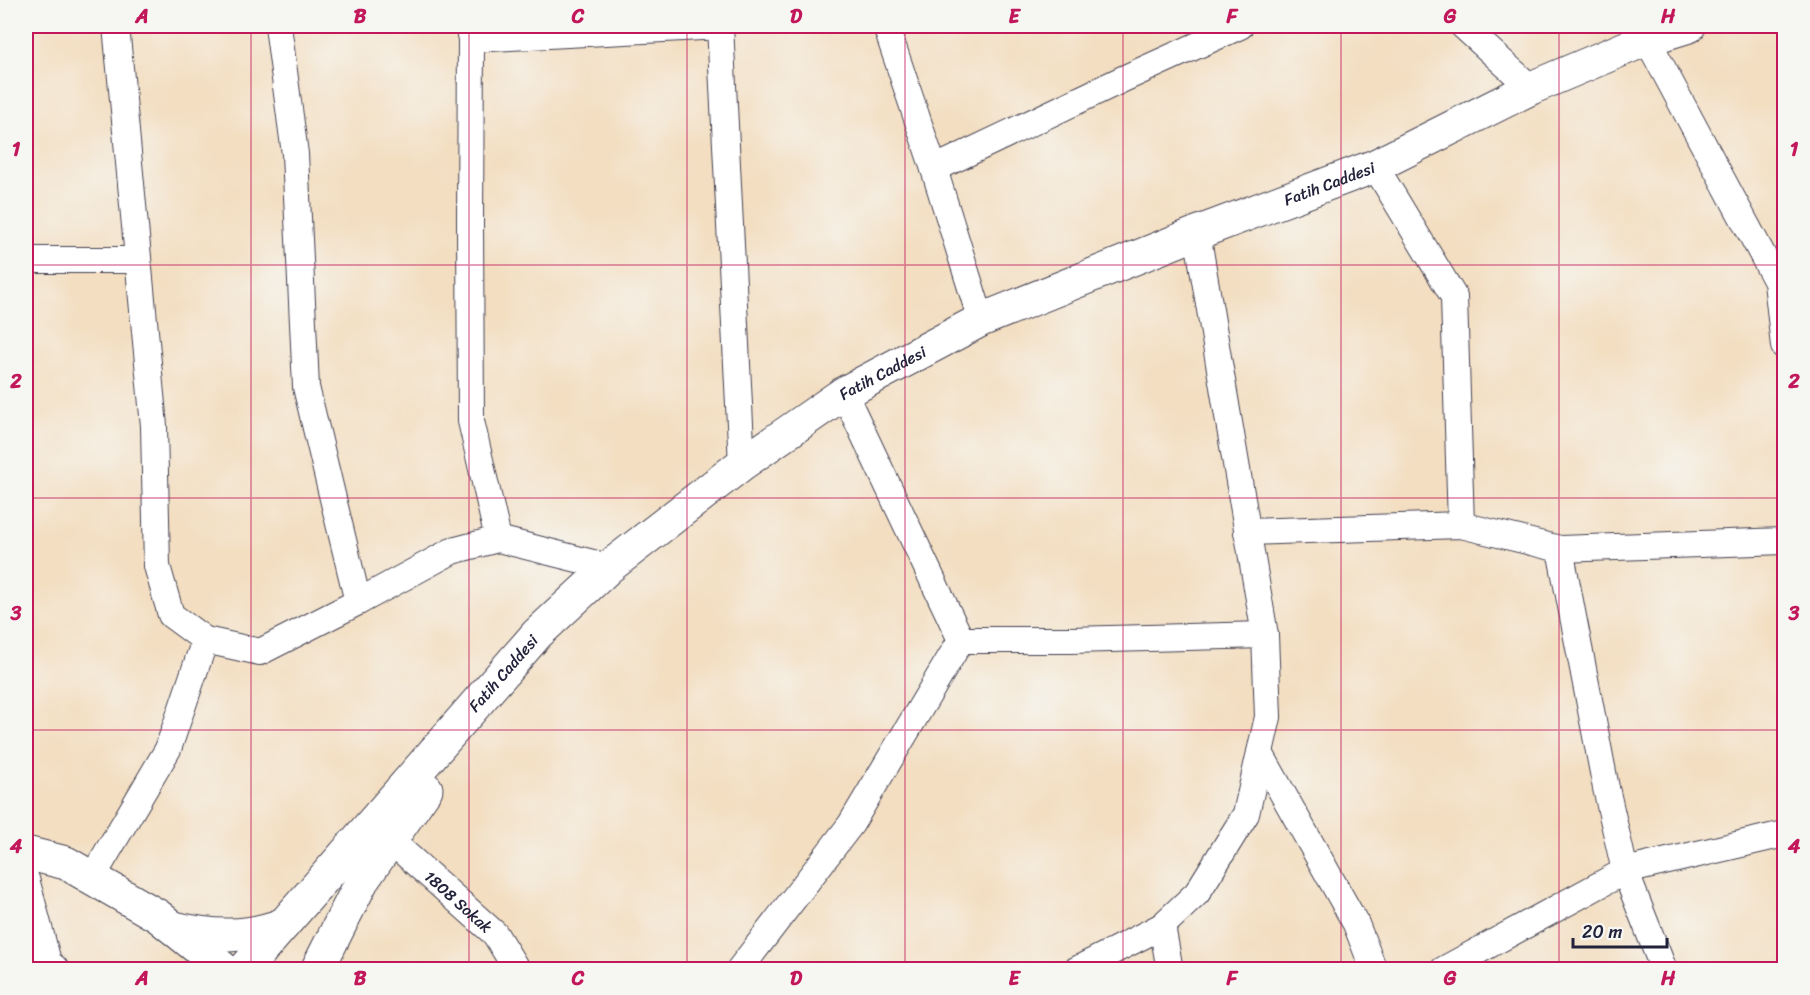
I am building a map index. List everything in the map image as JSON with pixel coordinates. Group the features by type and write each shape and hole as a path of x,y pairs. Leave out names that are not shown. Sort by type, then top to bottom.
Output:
{"main road":[{"name":"Fatih Caddesi","path":"243,969 537,634 609,567 742,464 844,393 981,320 1197,233 1375,166 1531,88 1647,39 1689,26"},
{"path":"318,969 362,881 537,634"},
{"path":"26,853 66,863 158,916 225,969"},
{"path":"172,927 196,933 242,935 264,932 284,924"},
{"path":"26,962 51,969"}],"street":[{"path":"116,26 154,426 157,566 171,615 205,640 260,652 452,551 498,539 609,567"},
{"path":"279,26 295,154 306,387 358,602"},
{"path":"498,539 471,421 470,32 720,26 742,464"},
{"path":"886,26 981,320"},
{"path":"934,169 1240,26"},
{"path":"1463,26 1531,88"},
{"path":"1647,39 1781,280 1785,346"},
{"path":"1375,166 1454,297 1461,525"},
{"path":"1076,969 1162,926 1197,893 1246,814 1268,717 1265,635 1197,233"},
{"path":"26,260 138,260"},
{"path":"844,393 961,640"},
{"path":"1247,532 1461,525 1560,549 1785,541"},
{"path":"1560,549 1606,788 1625,871 1664,969"},
{"path":"961,640 1265,635"},
{"path":"92,878 168,749 205,640"},
{"path":"739,969 851,824 961,640"},
{"path":"1260,753 1356,924 1374,969"},
{"path":"1443,969 1625,871 1785,834"},
{"name":"1808 Sokak","path":"390,840 495,934 517,969"},
{"path":"26,879 51,969"},
{"path":"1162,926 1170,969"}]}
